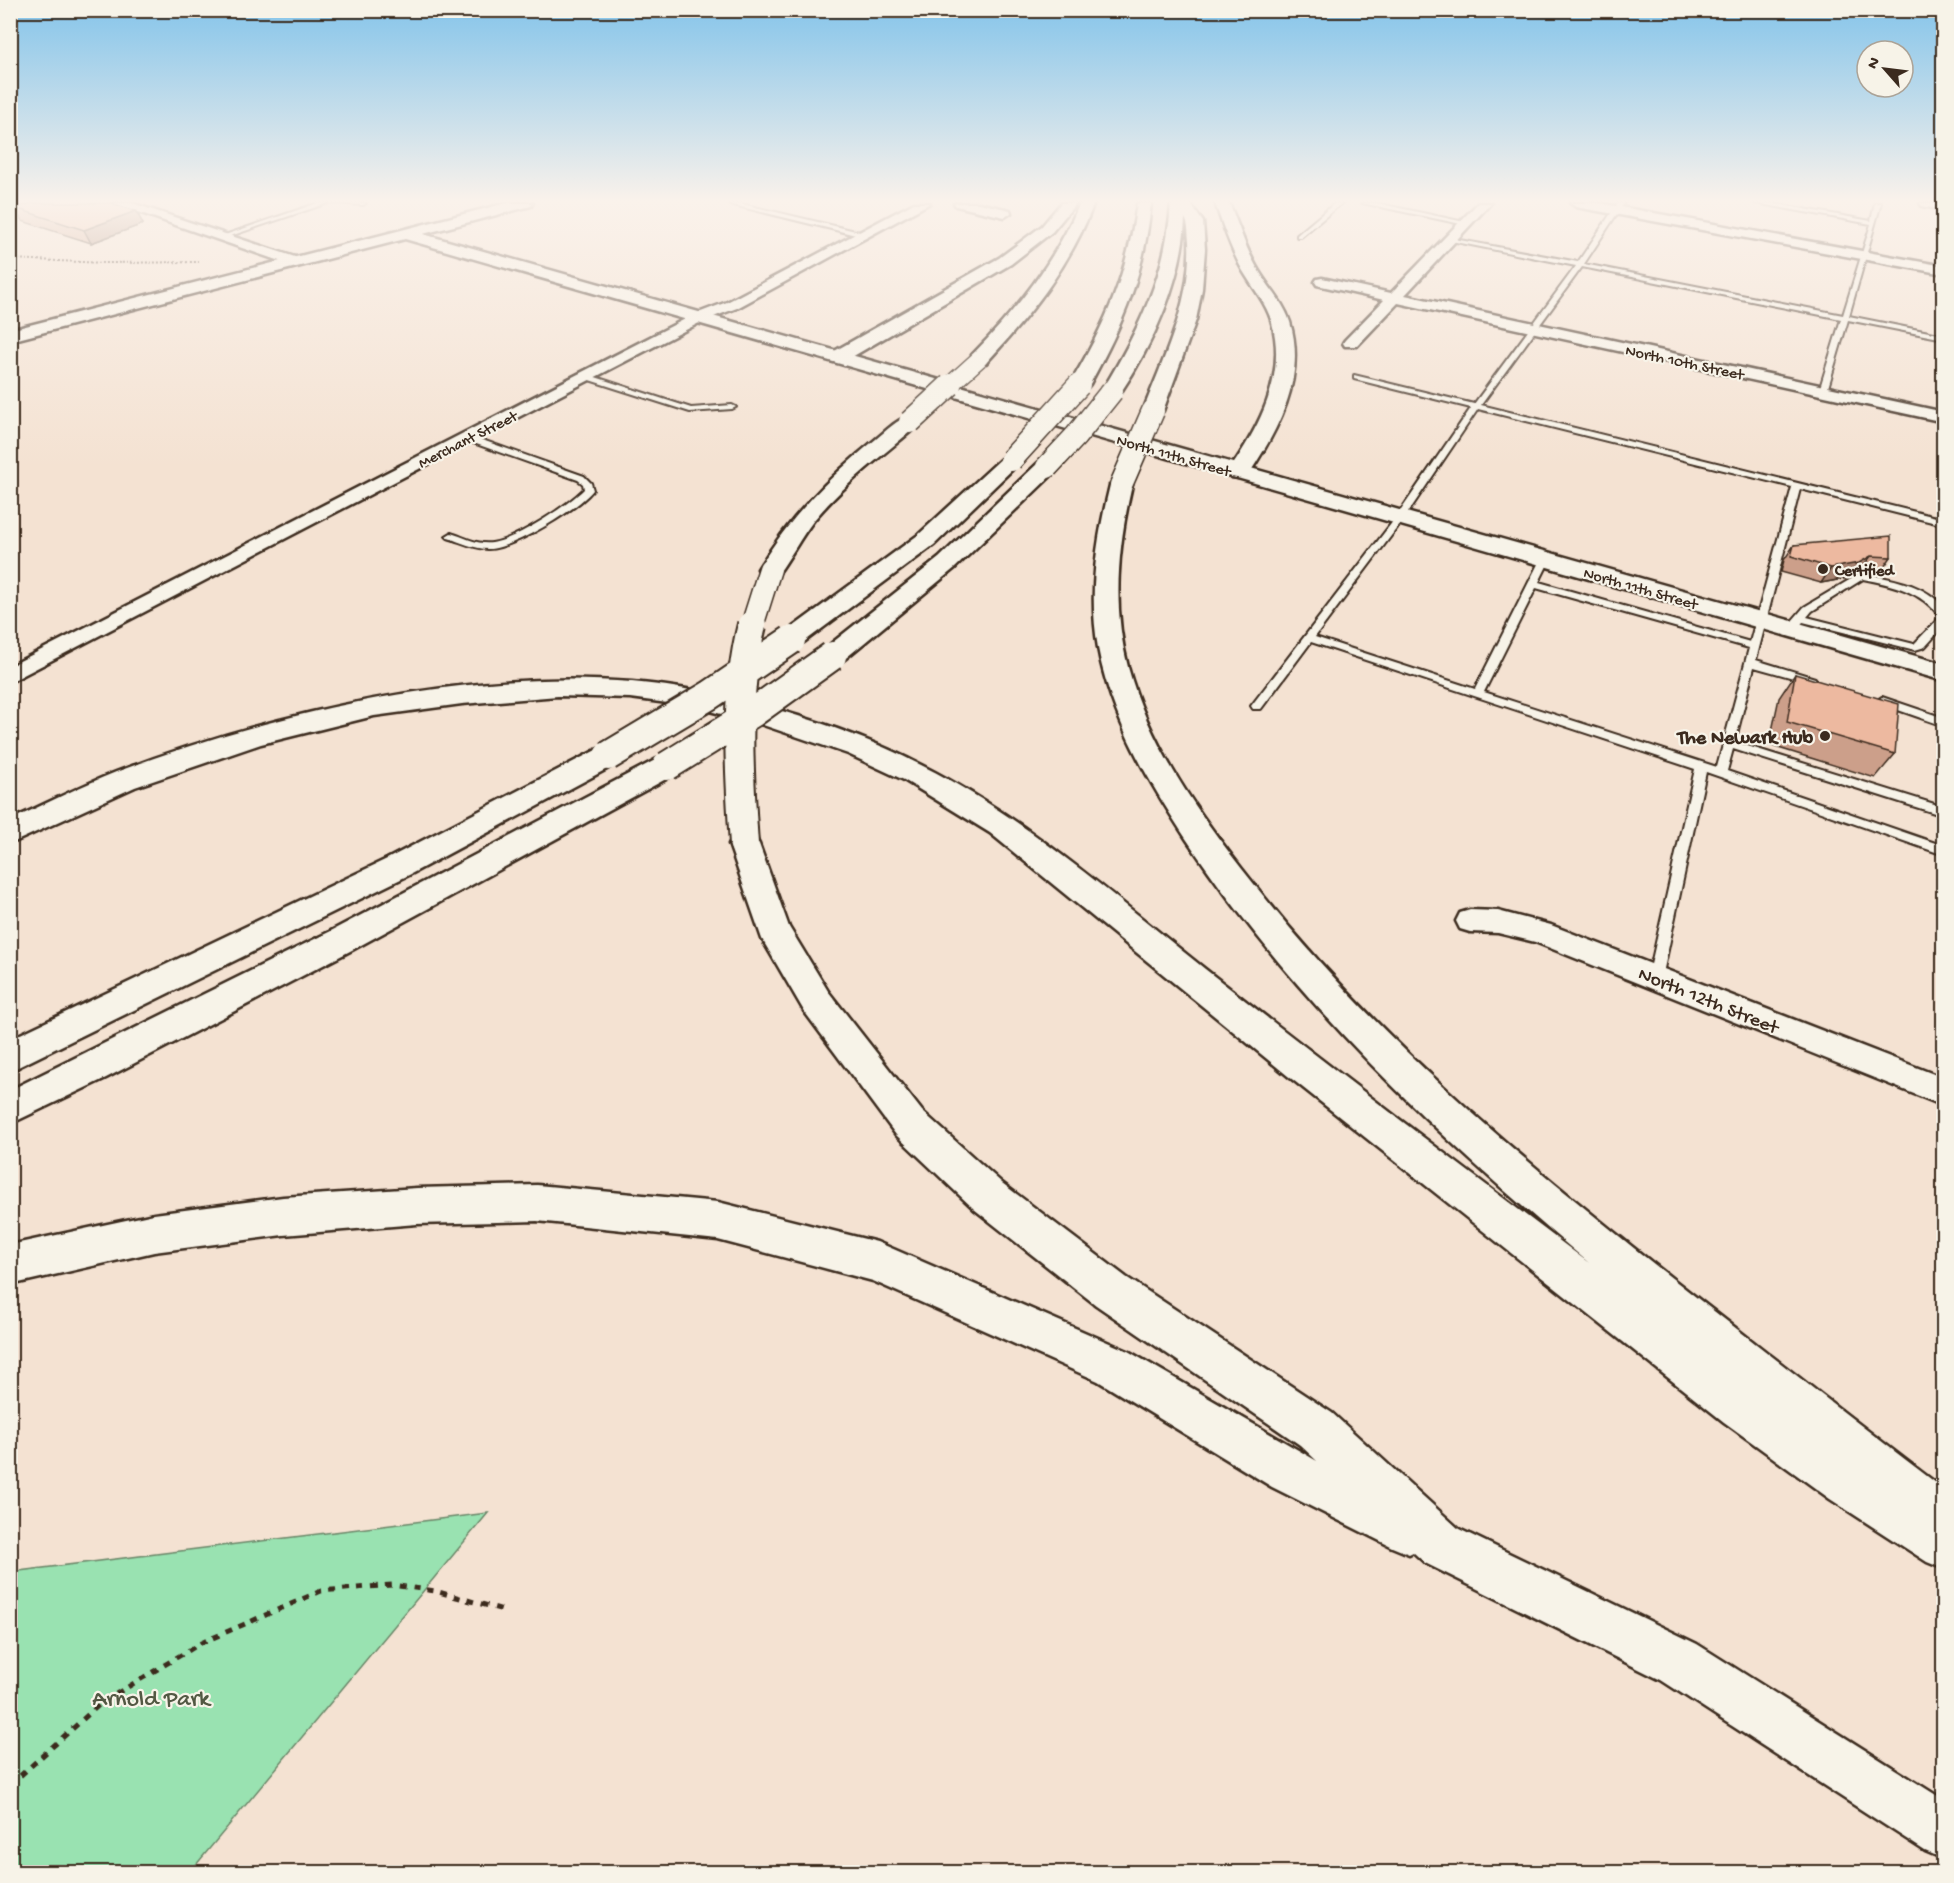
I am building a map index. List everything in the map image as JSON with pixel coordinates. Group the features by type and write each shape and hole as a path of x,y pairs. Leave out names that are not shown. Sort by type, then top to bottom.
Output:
{"main road":[{"path":"14,331 178,291"},
{"name":"North 11th Street","path":"603,291 1761,621 1795,624 1944,674"},
{"path":"838,357 953,291"},
{"path":"1041,291 979,359 910,422 853,468 796,528 770,569 755,613 745,657 739,760 744,844 774,930 816,1001 909,1123 988,1196 1112,1291 1316,1429 1442,1546"},
{"path":"10,1056 398,867 608,756 710,694 791,640 926,540 1011,460 1080,384 1118,315 1128,291"},
{"path":"10,1108 242,993 503,856 667,766 754,712 832,656 947,563 1047,468 1112,391 1160,302 1163,291"},
{"path":"1194,291 1187,320 1153,411 1121,485 1110,535 1105,584 1105,611 1116,669 1126,701 1158,768 1207,844 1249,901 1307,972 1403,1072 1846,1483 1944,1545"},
{"path":"1239,472 1267,430 1281,389 1285,341 1278,315 1263,291"},
{"path":"10,833 136,777 253,737 374,707 462,695 558,688 630,690 690,697 768,717 858,747 905,769 1001,825 1301,1065 1744,1386 1944,1519"},
{"path":"10,1265 154,1233 283,1216 417,1206 537,1203 718,1221 877,1262 1113,1366 1288,1471 1679,1662 1944,1832"}],"street":[{"name":"Merchant Street","path":"10,675 698,318 732,305 759,291"},
{"name":"North 10th Street","path":"1362,291 1944,417"},
{"path":"1351,343 1402,291"},
{"name":"North 12th Street","path":"1470,921 1498,922 1541,933 1944,1092"}],"lane":[{"path":"1257,706 1400,518 1476,407 1561,291"},
{"path":"1710,291 1944,337"},
{"path":"1823,391 1854,291"},
{"path":"586,376 690,410 732,406"},
{"path":"1357,377 1944,522"},
{"path":"451,536 476,544 495,546 511,540 571,506 583,498 589,490 587,483 581,478 468,438"},
{"path":"1721,773 1796,487"},
{"path":"1478,693 1545,560"},
{"path":"1861,576 1901,585 1935,602 1944,617 1921,645 1915,647 1795,624 1808,609 1861,576"},
{"path":"1533,584 1754,646"},
{"path":"1308,638 1701,766 1944,851"},
{"path":"1750,662 1819,682"},
{"path":"1865,696 1944,722"},
{"path":"1729,744 1944,812"},
{"path":"1655,978 1701,766"}],"path":[{"path":"10,1785 101,1703 201,1643 321,1591 392,1585 435,1591 503,1610"}],"green space":[{"name":"Arnold Park","path":"488,1513 190,1872 11,1872 11,1572"}],"building":[{"path":"1891,536 1891,557 1871,556 1859,563 1831,568 1791,556 1794,545"},
{"path":"1795,674 1899,704 1895,754 1787,722"}],"place":[{"name":"Certified","path":"1823,569"},
{"name":"The Newark Hub","path":"1825,736"}]}
